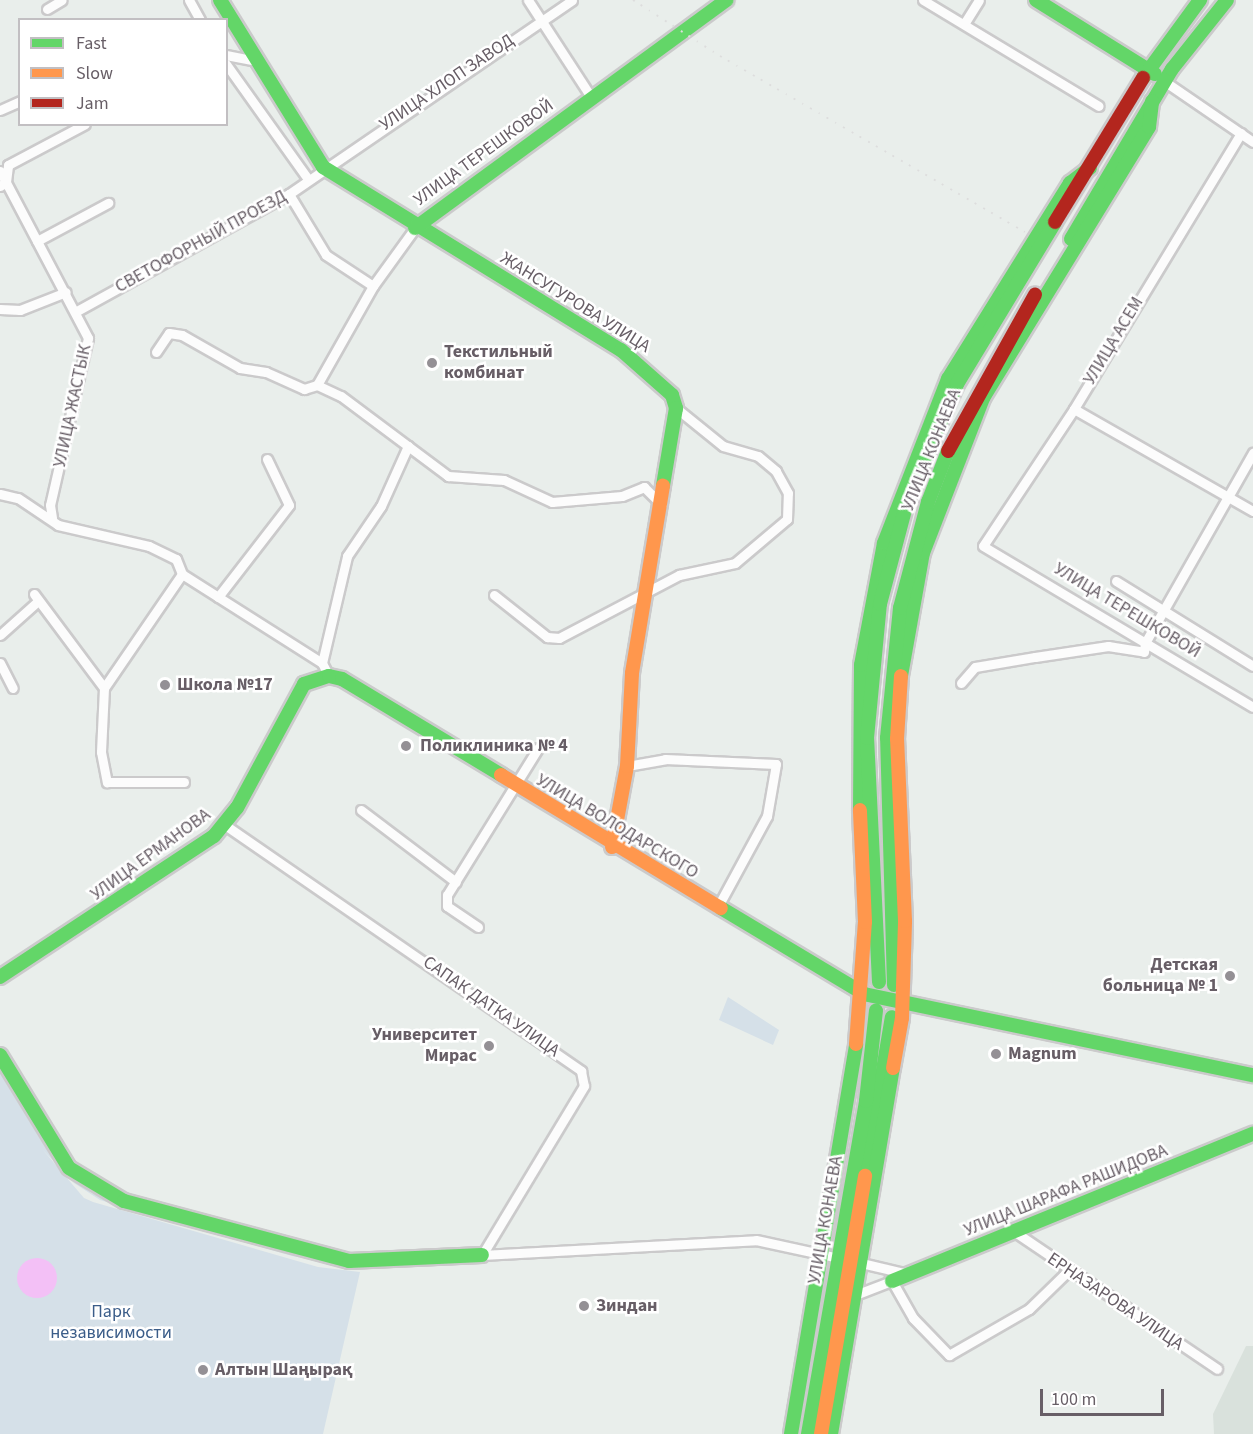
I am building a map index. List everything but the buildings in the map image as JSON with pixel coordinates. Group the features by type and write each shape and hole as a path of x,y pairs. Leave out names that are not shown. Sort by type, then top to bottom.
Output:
{"main road":[{"name":"ЖАНСУГУРОВА УЛИЦА","path":"220,0 323,167 415,228 621,350 665,385 676,408"},
{"name":"УЛИЦА ТЕРЕШКОВОЙ","path":"415,228 726,0"},
{"path":"1036,0 1164,81"},
{"name":"УЛИЦА КОНАЕВА","path":"791,1434 869,985 867,738 871,666 894,545 957,384 1148,70 1200,0"},
{"name":"УЛИЦА КОНАЕВА","path":"894,985 887,738 891,668 913,551 974,393 1164,81 1227,0"},
{"path":"831,1434 855,1295 850,1261 903,1005 897,738 902,659 923,553 983,398 1149,127 1152,101"},
{"path":"869,985 858,728 866,634 884,543 948,379 1070,183 1090,168"},
{"path":"612,847 627,766 626,717 648,594 676,408"},
{"name":"УЛИЦА ВОЛОДАРСКОГО","path":"329,676 342,679 612,847 717,908 869,985 879,1006 903,1005 925,1009 1253,1075"},
{"name":"УЛИЦА ЕРМАНОВА","path":"0,977 44,952 225,825 304,684 329,676"},
{"name":"УЛИЦА КОНАЕВА","path":"808,1434 850,1261 879,1006"},
{"name":"УЛИЦА КОНАЕВА","path":"821,1434 892,1017"},
{"path":"0,1056 69,1168 124,1201 349,1261 482,1255"},
{"name":"УЛИЦА ШАРАФА РАШИДОВА","path":"892,1281 1253,1134"}],"street":[{"path":"46,9 62,0"},
{"path":"189,0 199,18"},
{"path":"528,0 543,19 591,97"},
{"name":"УЛИЦА ХЛОП ЗАВОД","path":"323,167 572,0"},
{"path":"923,0 1099,106"},
{"path":"964,24 979,0"},
{"path":"228,55 258,61"},
{"path":"228,67 308,179"},
{"path":"1164,81 1253,142"},
{"path":"0,110 18,102"},
{"path":"3,184 8,165 81,126"},
{"name":"УЛИЦА АСЕМ","path":"983,546 1074,409 1241,133"},
{"name":"СВЕТОФОРНЫЙ ПРОЕЗД","path":"75,312 290,194 323,167"},
{"name":"УЛИЦА ЖАСТЫК","path":"0,171 3,184 66,292 88,338 86,360 50,505 51,518"},
{"path":"290,194 326,255 372,286"},
{"path":"37,240 108,203"},
{"name":"УЛИЦА ТЕРЕШКОВОЙ","path":"317,385 372,286 415,228"},
{"path":"0,309 20,310 66,292"},
{"path":"156,352 169,333 182,335 240,368 266,372 304,389 317,385 341,396 448,476 504,480 552,502 622,496 644,487 662,505"},
{"path":"494,595 553,639 582,631 679,575 735,562 787,519 786,486 776,471 758,456 723,446 676,408"},
{"path":"1074,409 1253,511"},
{"path":"322,663 347,556 381,506 408,446"},
{"path":"961,683 975,667 1108,646 1144,652 1144,643 1253,453"},
{"path":"218,597 289,505 267,459"},
{"path":"0,494 51,518 58,525 148,546 176,559 182,574 322,663 329,676"},
{"name":"УЛИЦА ТЕРЕШКОВОЙ","path":"983,546 1253,707"},
{"path":"182,574 104,688 101,752 107,782 184,782"},
{"path":"1116,581 1162,612 1253,666"},
{"path":"0,635 36,598 104,688"},
{"path":"0,663 13,688"},
{"path":"478,927 446,904 456,882 518,788 538,748"},
{"path":"627,766 665,759 776,764 767,816 717,908"},
{"path":"361,810 456,882"},
{"name":"САПАК ДАТКА УЛИЦА","path":"225,825 581,1071 584,1086 482,1255"},
{"name":"ЕРНАЗАРОВА УЛИЦА","path":"1015,1232 1067,1272 1217,1369"},
{"path":"482,1255 756,1240 908,1274"},
{"path":"855,1295 892,1281 913,1317 949,1355 1029,1309 1067,1272"}],"shaded area":[{"path":"37,1258 51,1264 57,1278 51,1292 37,1298 23,1292 17,1278 23,1264"},
{"path":"1246,1346 1253,1346 1253,1434 1214,1434 1213,1414"}],"green space":[{"path":"728,997 779,1030 773,1045 719,1020"},
{"name":"Парк независимости","path":"0,1070 50,1150 91,1193 141,1212 100,1200 74,1183 43,1150 84,1198 318,1267 360,1272 323,1434 0,1434"},
{"path":"142,1212 362,1269 292,1256"}],"railway":[{"path":"633,0 720,56 1025,232"}],"traffic: fast":[{"path":"220,0 323,167 621,350 672,395 676,408 663,486"},
{"path":"415,228 726,0"},
{"path":"1036,0 1155,74"},
{"path":"1143,78 1200,0"},
{"path":"1071,239 1172,69 1227,0"},
{"path":"901,676 923,553 983,398 1149,127 1152,101"},
{"path":"860,810 861,665 884,543 948,379 1070,183 1090,168"},
{"path":"879,982 867,738 880,604 909,495 957,384 1055,222"},
{"path":"894,985 887,738 900,608 928,502 948,451"},
{"path":"0,977 214,836 237,808 304,684 329,676 342,679 501,775"},
{"path":"721,908 864,994 1253,1075"},
{"path":"808,1434 866,1101 876,1011"},
{"path":"865,1176 892,1017"},
{"path":"791,1434 856,1044"},
{"path":"0,1055 69,1168 124,1201 349,1261 482,1255"},
{"path":"831,1434 893,1068"},
{"path":"892,1281 1253,1134"}],"traffic: slow":[{"path":"612,847 627,766 632,673 663,486"},
{"path":"893,1068 902,1018 905,921 897,739 901,676"},
{"path":"501,775 721,908"},
{"path":"856,1044 865,922 860,810"},
{"path":"821,1434 865,1176"}],"traffic: jam":[{"path":"1055,222 1143,78"},
{"path":"948,451 1035,295"}],"place":[{"name":"Текстильный комбинат","path":"432,363"},
{"name":"Школа №17","path":"165,685"},
{"name":"Поликлиника № 4","path":"406,746"},
{"name":"Детская больница № 1","path":"1230,976"},
{"name":"Университет Мирас","path":"489,1046"},
{"name":"Magnum","path":"996,1054"},
{"name":"Зиндан","path":"584,1306"},
{"name":"Алтын Шаңырақ","path":"203,1370"}]}
